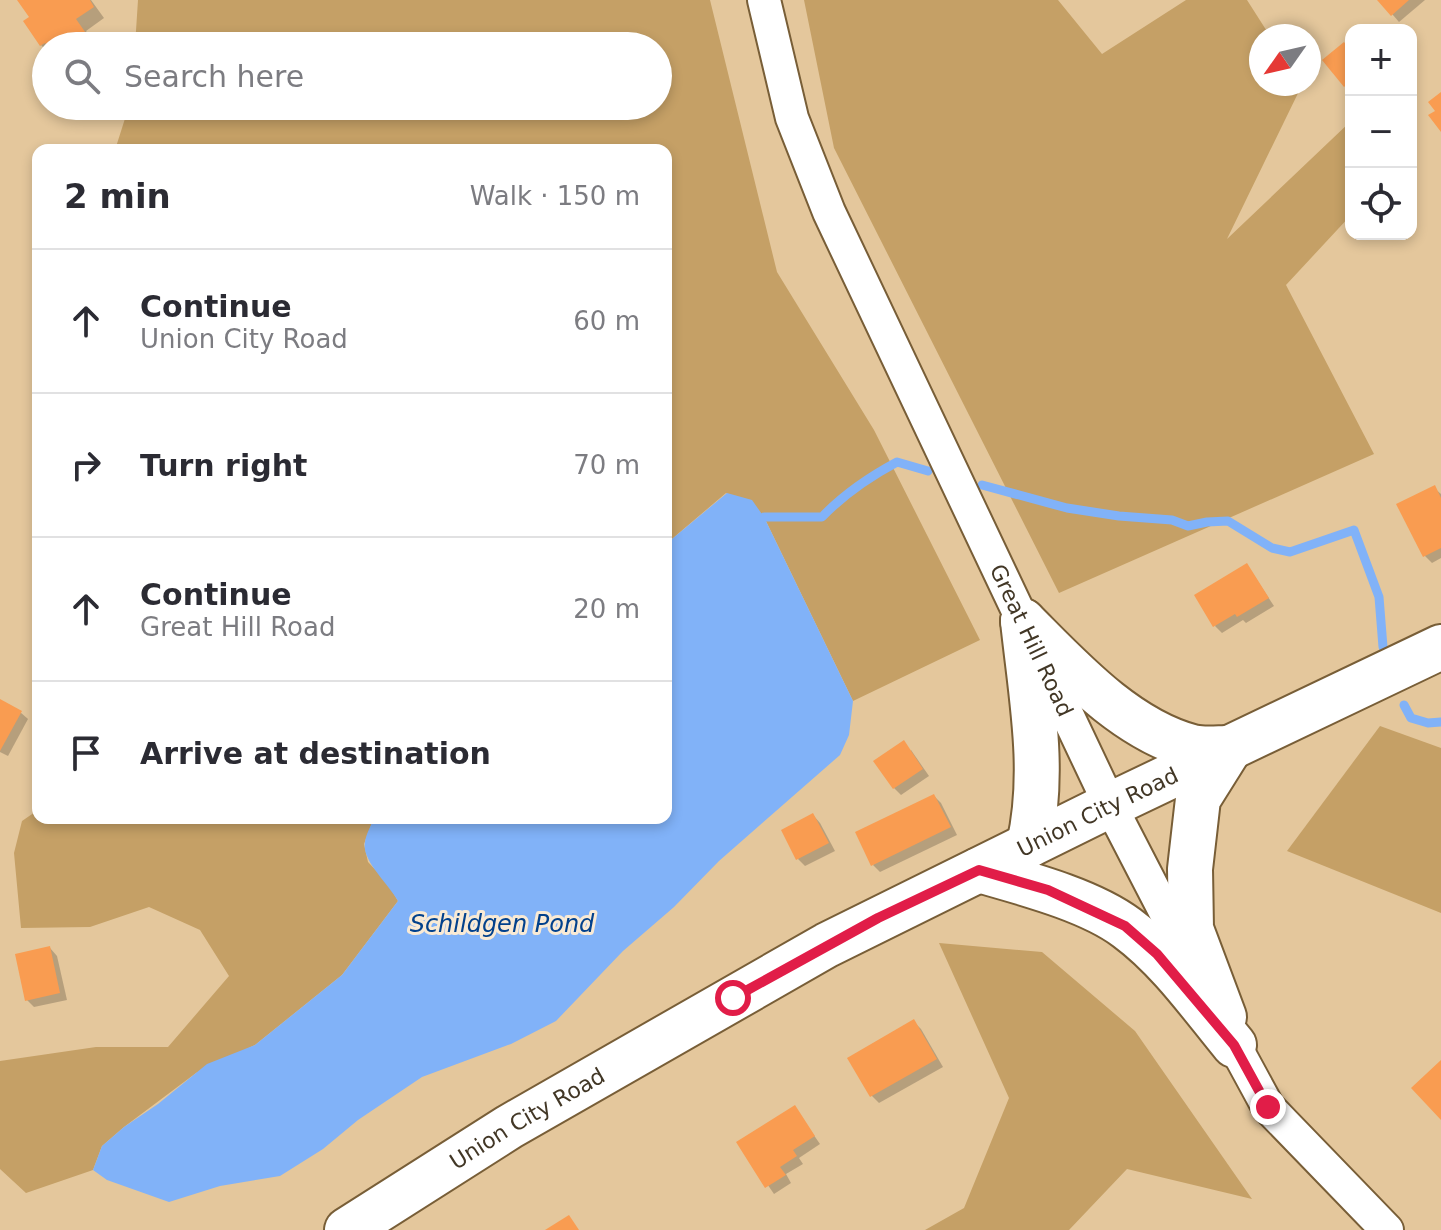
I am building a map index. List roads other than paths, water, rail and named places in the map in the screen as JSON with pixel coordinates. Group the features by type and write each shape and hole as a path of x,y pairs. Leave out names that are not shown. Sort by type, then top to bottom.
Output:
{"main road":[{"path":"1023,621 1086,685 1154,732 1195,748 1230,748"},
{"path":"1023,621 1038,758 1038,800 1029,845"},
{"name":"Union City Road","path":"347,1230 509,1127 878,918 1441,647"},
{"path":"1230,748 1198,799 1190,884 1191,929 1234,1045"},
{"path":"979,870 1048,890 1125,926 1157,954 1234,1045"}],"street":[{"name":"Great Hill Road","path":"764,0 792,118 829,212 1110,805 1268,1107 1387,1230"}],"water":[{"name":"Schildgen Pond","path":"727,493 752,500 764,517 853,701 849,735 840,755 719,861 674,907 623,951 556,1021 511,1044 422,1077 358,1120 323,1149 280,1176 220,1186 169,1202 107,1180 93,1170 102,1146 124,1127 207,1064 255,1045 342,975 398,901 367,856 365,842 371,824 672,824 672,539"}],"waterway":[{"path":"764,517 822,517 857,486 897,462 928,471"},
{"path":"982,485 1067,508 1119,516 1172,520 1188,526 1228,521 1272,548 1290,552 1354,530 1379,597 1383,647"},
{"path":"1404,705 1411,718 1428,723 1441,722"}]}
